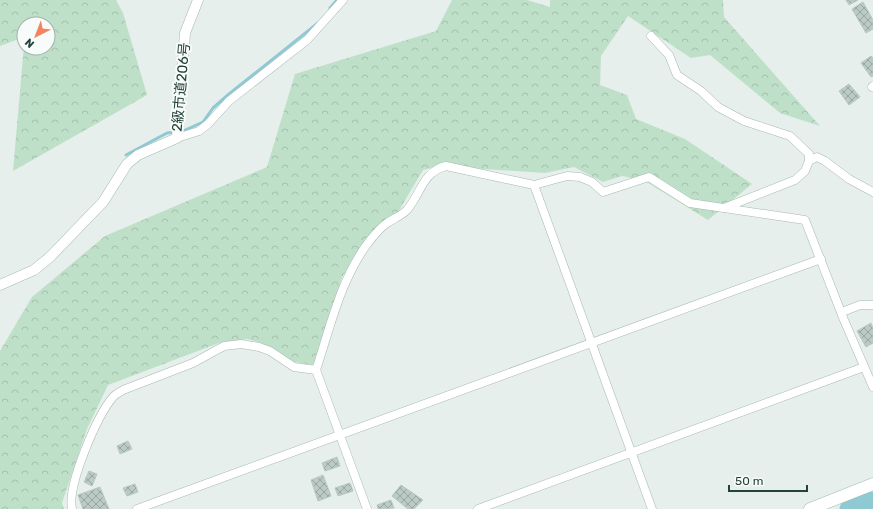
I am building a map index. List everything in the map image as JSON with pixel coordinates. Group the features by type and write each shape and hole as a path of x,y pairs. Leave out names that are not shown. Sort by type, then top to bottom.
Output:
{"main road":[{"path":"810,509 873,484"}],"street":[{"name":"2級市道206号","path":"1,282 34,270 50,257 103,202 127,164 138,155 177,138 185,33 198,0"},
{"path":"177,138 199,131 208,124 229,101 307,40 343,0"},
{"path":"651,36 669,56 677,75 701,91 718,107 730,115 744,121 790,136 808,154 809,161 802,175 795,180 724,208"},
{"path":"809,161 817,157 825,161 849,179 873,192"},
{"path":"367,509 316,370 344,283 351,268 385,224 402,215 408,209 428,175 435,168 446,166 534,186 567,176 580,177 592,182 603,192 649,177 690,203 805,220 873,387"},
{"path":"534,186 652,509"},
{"path":"137,509 821,259"},
{"path":"842,312 860,305 873,305"},
{"path":"72,509 71,504 73,488 92,430 114,395 123,390 193,363 224,346 241,344 259,347 270,351 294,367 316,370"},
{"path":"478,509 864,367"}],"green space":[{"path":"0,0 116,0 123,13 147,95 13,171 23,56 56,56 56,16 16,16 16,40 0,46"},
{"path":"452,0 527,0 550,7 550,0 723,0 724,17 820,126 780,113 710,55 691,58 628,16 601,56 600,85 627,95 636,119 685,139 752,184 708,220 645,181 622,176 603,182 574,167 545,173 438,166 423,170 398,212 379,224 342,277 315,365 294,362 261,343 247,339 219,343 108,385 87,429 62,503 64,509 0,509 0,351 32,297 105,236 267,167 295,74 436,31"}],"building":[{"path":"846,0 858,0 849,5"},
{"path":"863,2 873,20 873,29 866,33 852,9"},
{"path":"871,56 873,58 873,76 871,77 861,63"},
{"path":"849,84 860,97 849,105 839,91"},
{"path":"871,323 873,328 873,343 866,347 857,331"},
{"path":"128,441 132,449 120,454 117,446"},
{"path":"337,457 340,466 325,471 322,463"},
{"path":"89,471 97,474 92,486 84,482"},
{"path":"323,475 331,496 318,501 311,480"},
{"path":"350,483 353,491 338,496 335,488"},
{"path":"135,484 138,492 127,496 123,488"},
{"path":"401,485 423,500 414,509 408,509 392,496"},
{"path":"100,487 109,509 83,509 78,495"},
{"path":"391,500 394,508 378,509 377,505"}],"waterway":[{"path":"330,8 337,0"},
{"path":"126,155 167,133 183,131 203,122 213,108 229,94 318,23"},
{"path":"849,509 873,501"}]}
